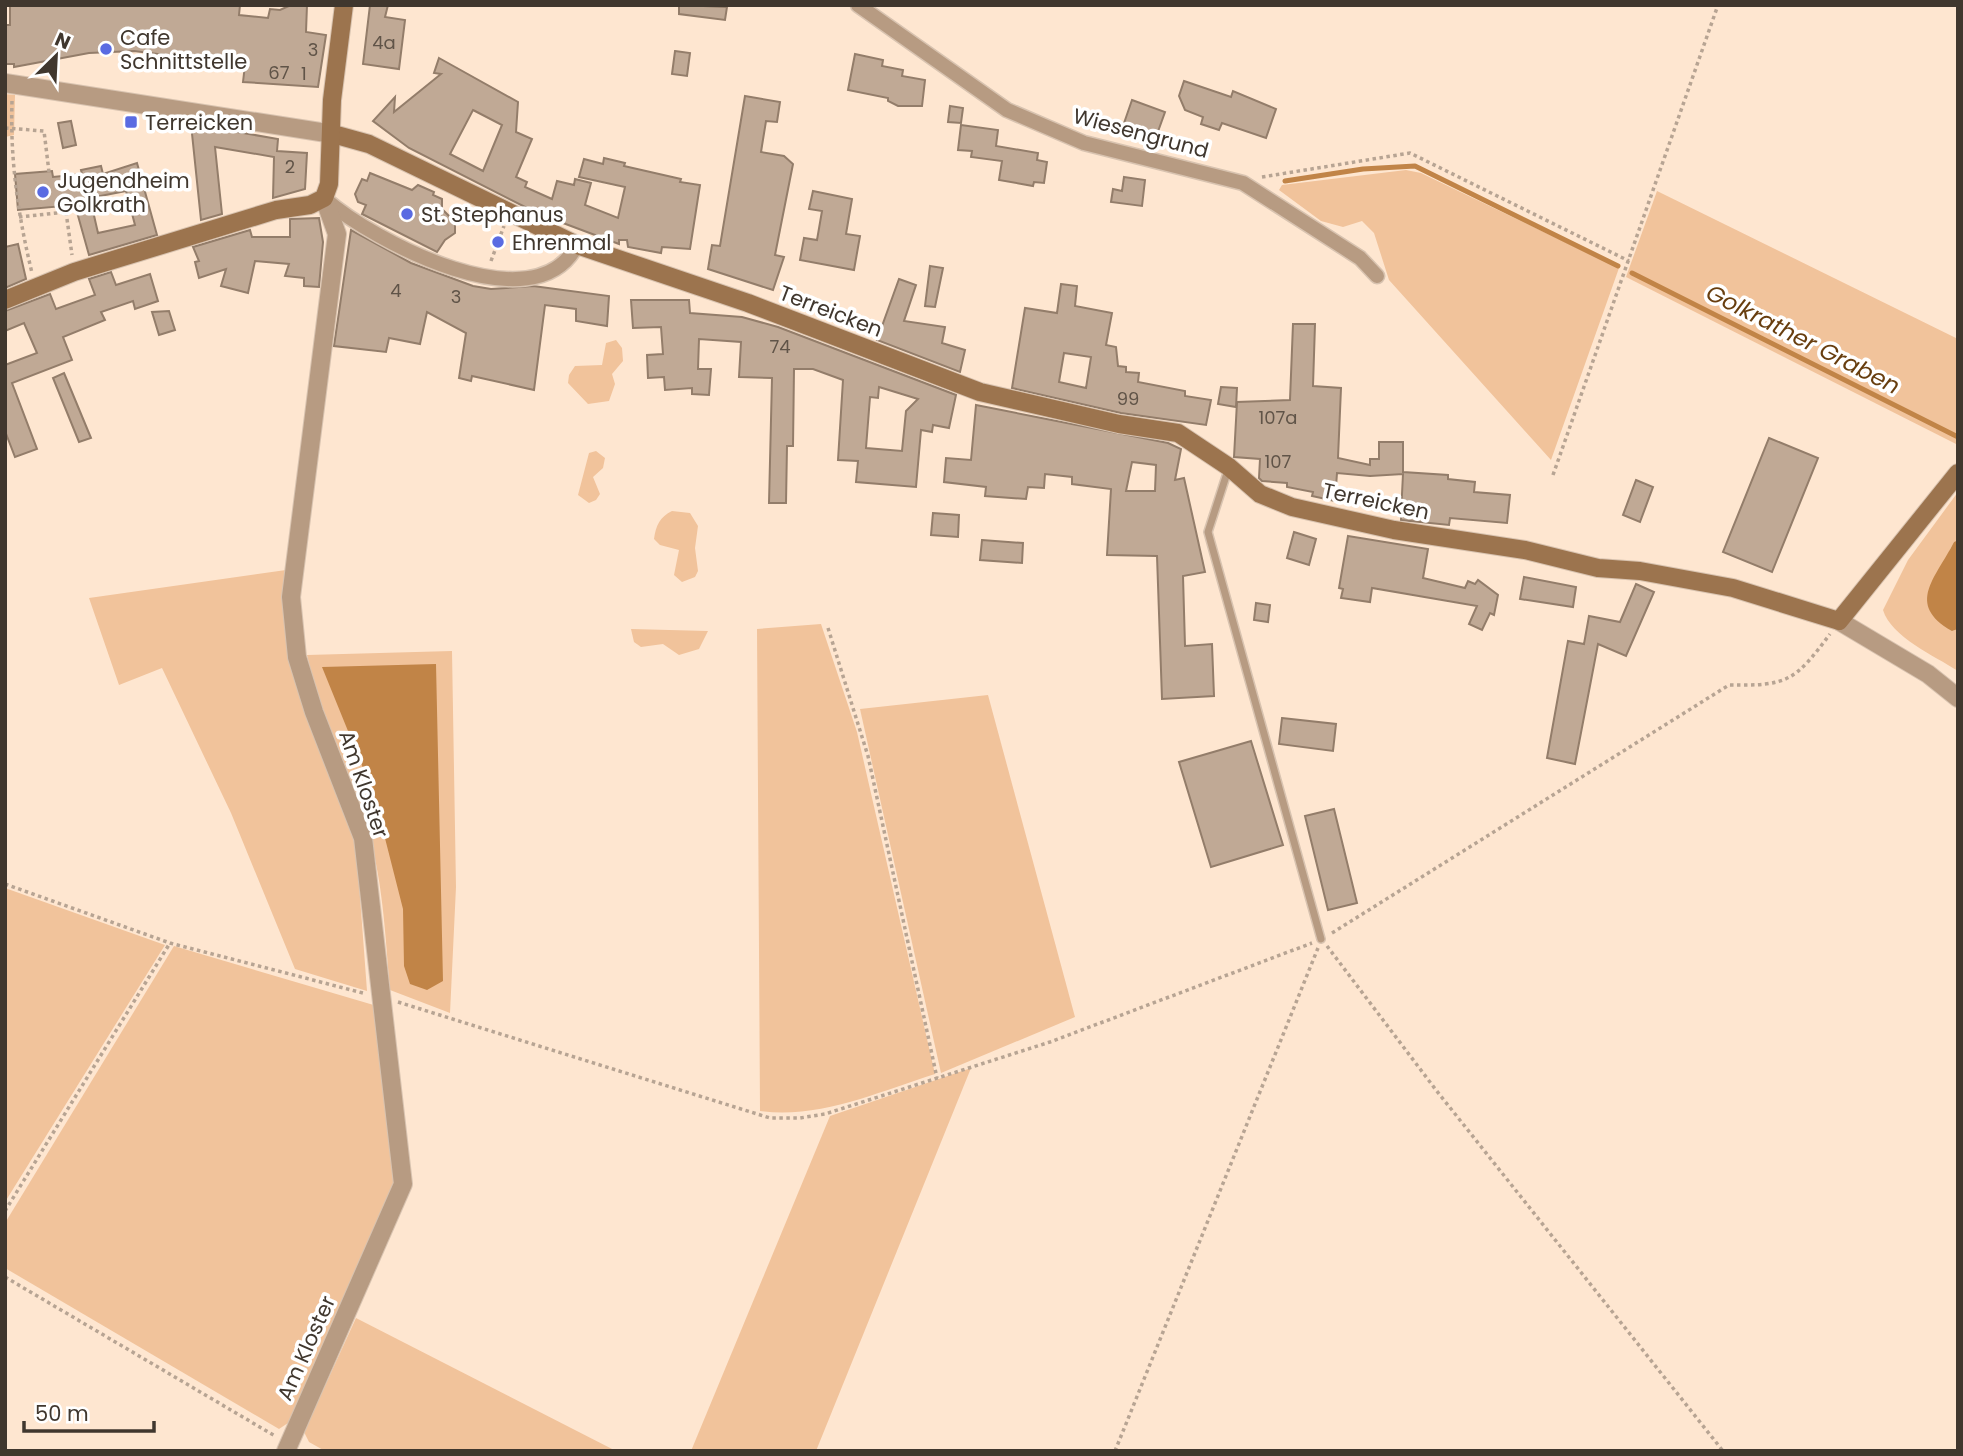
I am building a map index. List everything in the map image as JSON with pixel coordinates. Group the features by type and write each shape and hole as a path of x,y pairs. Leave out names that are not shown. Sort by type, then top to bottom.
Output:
{"main road":[{"path":"5,300 74,272 324,198 329,184 333,134 332,100 344,5"},
{"name":"Terreicken","path":"333,134 369,144 577,245 748,303 980,391 1119,424 1178,433 1229,467 1260,494 1292,507 1394,530 1525,550 1598,568 1640,571 1733,589 1839,621"},
{"path":"1839,621 1958,473"}],"street":[{"name":"Wiesengrund","path":"858,5 1007,110 1084,143 1243,183 1360,258 1377,276"},
{"name":"Terreicken","path":"9,84 41,94 333,134"},
{"path":"324,198 347,218 386,240 456,269 485,276 525,278 552,272 563,265 577,245"},
{"name":"Am Kloster","path":"287,1447 402,1184 363,838 314,712 297,657 293,627 292,597 337,234 324,198"},
{"path":"1839,621 1928,674 1958,698"}],"lane":[{"path":"1229,467 1208,532 1321,939"}],"path":[{"path":"1553,475 1718,5"},
{"path":"9,84 19,217 36,287"},
{"path":"5,128 44,131 49,172"},
{"path":"1243,183 1271,174 1410,153 1629,261"},
{"path":"64,197 74,272"},
{"path":"19,217 66,212"},
{"path":"485,276 509,214"},
{"path":"5,884 170,943 383,998 770,1118 800,1118 825,1114 1050,1042 1321,939 1729,685 1785,682 1806,666 1839,621"},
{"path":"828,628 865,746 937,1078"},
{"path":"1115,1451 1321,939"},
{"path":"1321,939 1445,1101 1723,1451"},
{"path":"5,1211 170,943"},
{"path":"5,1276 287,1447"}],"shaded area":[{"path":"5,94 15,95 14,135 5,137"},
{"path":"1406,170 1421,173 1619,268 1551,460 1389,280 1374,233 1362,221 1343,227 1321,221 1279,190 1282,185"},
{"path":"1657,191 1958,339 1958,445 1626,277"},
{"path":"616,340 622,348 623,361 612,374 615,384 609,401 588,404 568,383 569,375 575,366 602,365 606,343"},
{"path":"596,451 605,458 603,468 593,477 600,494 596,500 589,503 578,495 589,453"},
{"path":"1958,492 1958,540 1954,542 1943,564 1952,631 1958,629 1958,671 1904,637 1888,620 1883,610 1908,560"},
{"path":"672,511 690,513 698,526 695,548 698,571 695,577 682,582 674,575 679,550 660,545 654,539 659,522"},
{"path":"1958,540 1958,629 1952,631 1938,621 1930,611 1927,600 1933,579 1954,542"},
{"path":"286,570 285,620 356,843 367,991 295,969 231,813 162,668 119,685 89,598"},
{"path":"821,624 857,732 935,1074 827,1108 760,1111 757,629"},
{"path":"631,629 708,631 699,649 679,655 663,644 641,647 634,642"},
{"path":"452,651 456,887 450,1013 390,990 382,905 371,842 319,698 307,655"},
{"path":"436,664 443,981 427,990 410,984 404,966 403,909 374,795 322,667"},
{"path":"988,695 1075,1017 941,1073 860,709"},
{"path":"5,888 165,945 5,1202"},
{"path":"174,946 377,1006 394,1191 288,1423 279,1429 5,1268 5,1223"},
{"path":"971,1068 816,1451 691,1451 830,1116"},
{"path":"356,1318 616,1451 325,1451 309,1442 304,1432"}],"building":[{"path":"10,5 240,5 239,15 268,18 270,9 307,5 306,32 326,35 318,87 243,82 245,65 134,51 89,53 14,67 14,64 5,64 5,25 10,25"},
{"path":"370,5 388,5 385,17 405,20 399,69 363,64"},
{"path":"679,5 727,7 725,20 679,14"},
{"path":"675,51 690,53 687,76 672,74"},
{"path":"855,54 883,60 882,66 903,70 902,76 925,80 922,106 898,106 888,101 888,98 848,90"},
{"path":"439,58 518,102 516,132 532,139 516,177 527,182 525,187 552,199 557,181 574,185 575,179 591,183 585,205 618,218 625,187 579,177 584,159 603,164 604,158 625,163 624,166 681,179 680,182 700,185 690,249 662,247 661,253 628,247 627,240 619,240 619,244 539,214 409,148 373,121 395,97 394,112 441,74 434,73","holes":["473,110 502,125 483,171 450,154"]},
{"path":"1184,81 1231,97 1233,91 1276,109 1266,138 1222,123 1219,130 1201,124 1203,117 1185,110 1179,96"},
{"path":"745,96 780,102 777,122 766,121 761,152 784,156 793,164 775,255 784,257 773,290 708,269 712,245 720,246"},
{"path":"1132,100 1165,112 1156,137 1123,126"},
{"path":"950,106 963,108 961,123 948,122"},
{"path":"71,121 76,145 63,148 58,123"},
{"path":"191,124 278,139 277,151 307,153 305,189 273,198 274,157 215,147 222,214 201,220"},
{"path":"961,125 998,130 996,146 1038,153 1037,160 1047,162 1044,183 1034,182 1033,186 999,180 1002,161 971,157 972,151 958,150"},
{"path":"137,163 157,235 89,255 75,205 18,210 15,174 52,171 53,177 82,174 81,170 101,166 103,174","holes":["126,191 135,225 98,233 90,198"]},
{"name":"St. Stephanus","path":"370,173 412,190 418,185 434,192 433,195 442,199 442,209 455,222 455,233 445,240 437,252 362,214 366,205 358,202 355,194 362,179 367,181"},
{"path":"1124,177 1145,180 1142,206 1111,202 1113,189 1122,191"},
{"path":"813,191 852,199 846,234 860,236 854,270 800,260 804,238 817,240 822,211 809,209"},
{"path":"319,218 323,242 319,287 304,286 304,278 285,276 289,264 255,261 248,293 221,286 226,269 199,278 195,262 199,261 193,247 250,230 252,237 290,237 290,219"},
{"path":"351,230 411,263 473,286 491,289 533,286 609,296 607,326 576,321 576,309 545,305 534,390 472,376 471,381 459,378 466,333 427,312 420,344 389,338 386,352 334,346"},
{"path":"18,244 26,279 5,288 5,247"},
{"path":"930,266 943,268 935,307 925,306"},
{"path":"111,272 116,285 150,274 158,301 135,309 133,301 101,312 105,320 63,337 72,360 12,383 37,449 15,457 5,431 5,365 37,353 24,323 5,331 5,311 50,294 56,309 95,295 89,279"},
{"path":"899,279 916,285 904,321 945,327 942,343 965,350 960,372 877,340"},
{"path":"1061,284 1077,286 1075,306 1112,313 1106,345 1116,347 1118,366 1126,367 1126,372 1139,373 1138,382 1185,391 1185,396 1211,400 1206,425 1121,413 1012,388 1025,308 1057,313","holes":["1064,353 1091,357 1086,388 1059,382"]},
{"path":"631,300 689,300 690,313 742,317 778,327 956,395 949,428 933,425 932,432 921,430 916,487 856,482 858,461 838,460 843,380 813,369 794,369 793,446 787,446 786,503 769,503 772,378 739,377 741,342 699,339 698,369 711,369 709,395 692,394 692,388 665,390 664,377 648,378 647,355 663,354 661,327 633,328","holes":["879,387 918,399 906,411 902,451 866,448 870,397 878,398"]},
{"path":"169,311 175,330 159,335 152,312"},
{"path":"1293,324 1315,324 1313,386 1341,388 1338,458 1370,465 1370,459 1379,459 1379,442 1403,442 1403,472 1448,475 1448,479 1475,482 1474,492 1510,495 1507,523 1450,518 1449,525 1401,520 1403,474 1370,476 1337,473 1335,501 1312,496 1313,492 1287,487 1287,483 1262,481 1259,478 1260,459 1234,457 1237,402 1290,400"},
{"path":"64,373 91,438 79,442 53,378"},
{"path":"1221,387 1237,388 1236,407 1218,404"},
{"path":"976,405 1168,443 1181,449 1175,480 1184,478 1205,572 1183,576 1185,646 1212,644 1214,696 1162,699 1157,556 1107,555 1111,489 1072,484 1072,477 1045,474 1044,488 1028,487 1026,499 985,496 986,487 944,482 946,458 971,460","holes":["1132,462 1156,465 1155,491 1126,491"]},
{"path":"1769,438 1818,458 1772,572 1723,552"},
{"path":"1636,480 1653,487 1640,522 1623,515"},
{"path":"933,513 959,515 958,537 931,535"},
{"path":"1294,532 1316,539 1309,565 1287,558"},
{"path":"1348,536 1428,549 1423,578 1465,588 1468,581 1475,584 1478,580 1498,595 1494,615 1490,613 1482,630 1469,624 1477,606 1372,588 1370,602 1341,598 1343,589 1339,588"},
{"path":"982,540 1023,543 1022,563 980,560"},
{"path":"1524,577 1576,587 1573,607 1520,599"},
{"path":"1636,584 1654,592 1626,656 1598,644 1575,764 1547,758 1568,641 1584,644 1589,616 1620,622"},
{"path":"1256,603 1270,605 1268,622 1254,620"},
{"path":"1282,718 1336,724 1333,751 1279,744"},
{"path":"1251,741 1283,845 1211,867 1179,762"},
{"path":"1334,809 1357,903 1328,910 1305,816"}],"waterway":[{"name":"Golkrather Graben","path":"1285,181 1363,169 1415,166 1618,266"},
{"name":"Golkrather Graben","path":"1632,273 1958,437"}],"place":[{"name":"Cafe Schnittstelle","path":"106,49"},
{"name":"Terreicken","path":"131,122"},
{"name":"Jugendheim Golkrath","path":"43,192"},
{"name":"St. Stephanus","path":"407,214"},
{"name":"Ehrenmal","path":"498,242"}]}
